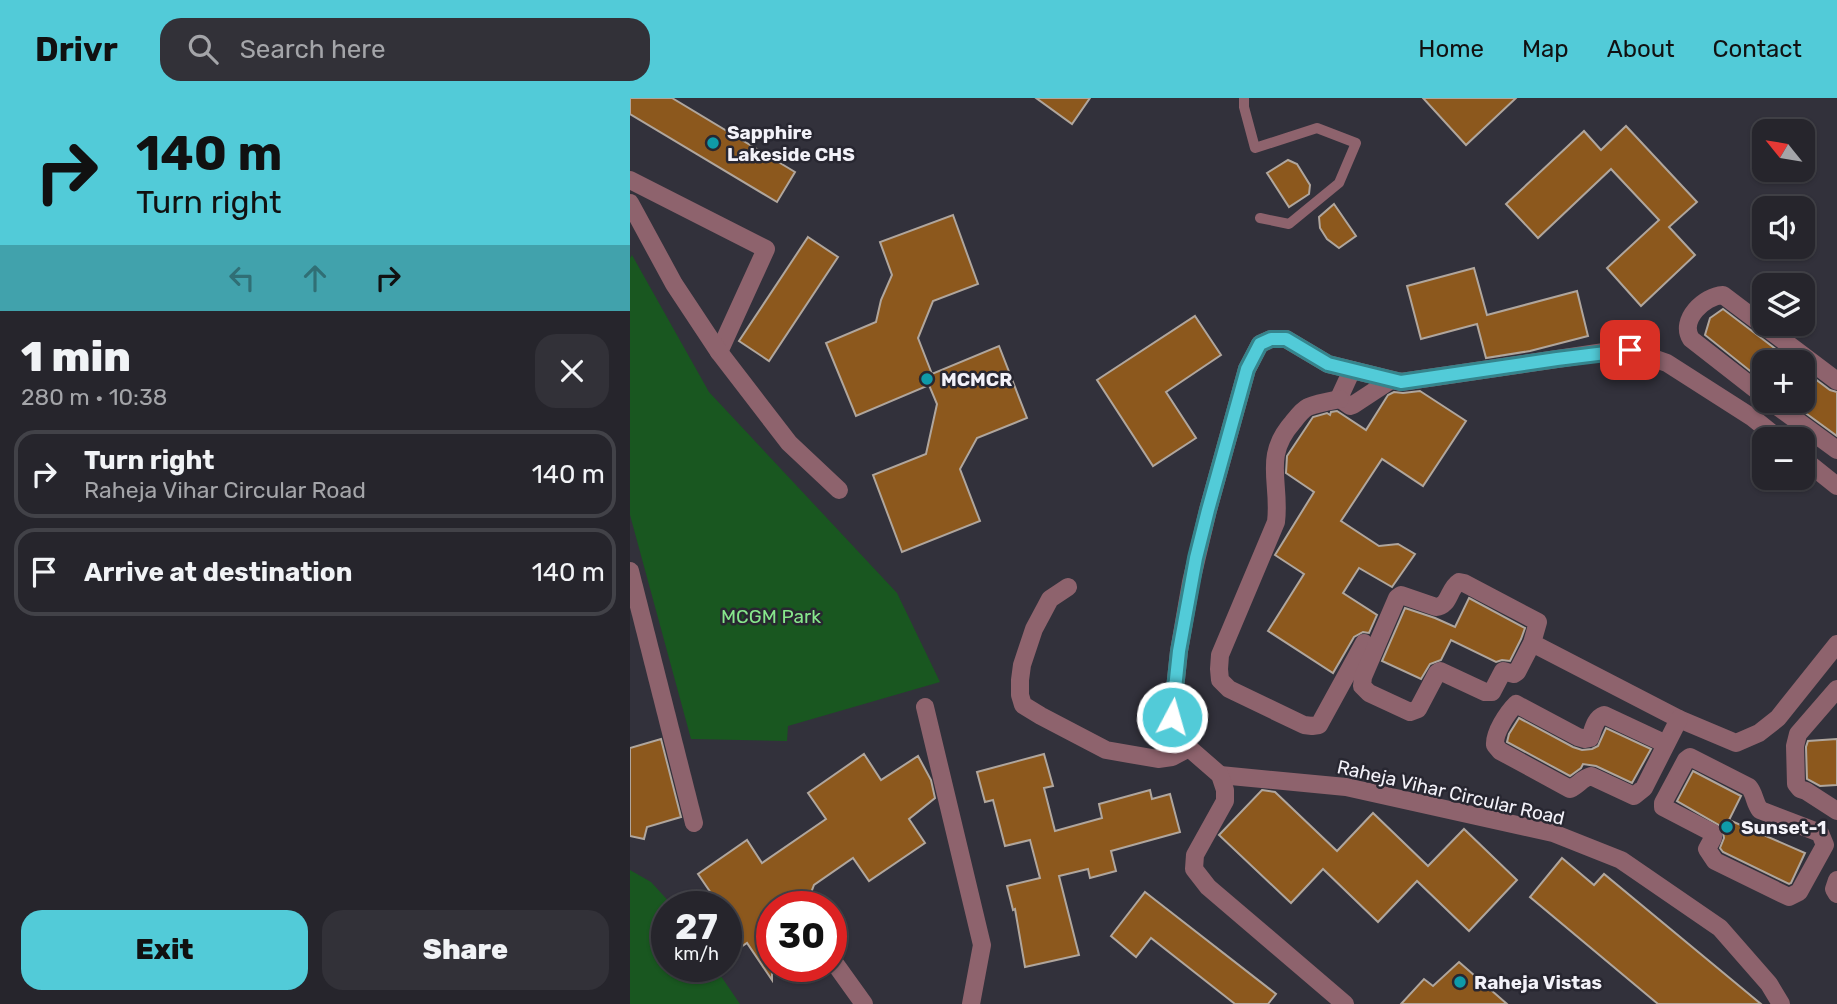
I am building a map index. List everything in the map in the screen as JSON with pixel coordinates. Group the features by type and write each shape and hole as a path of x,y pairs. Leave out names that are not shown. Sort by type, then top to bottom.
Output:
{"street":[{"path":"630,180 766,249 719,352"},
{"path":"630,203 674,284 719,352 789,443 839,490"},
{"path":"1752,387 1687,333 1687,325 1704,301 1716,295 1723,295 1796,350"},
{"path":"1345,1004 1208,887 1194,869 1195,855 1225,800 1225,790 1220,775 1189,748 1172,717 1179,651 1191,582 1247,369 1260,344 1271,339 1286,339 1328,364 1401,382 1630,350 1667,363 1764,427"},
{"path":"1815,364 1837,381"},
{"path":"1340,399 1352,370"},
{"path":"1340,399 1346,405 1353,405 1391,380"},
{"path":"1340,399 1306,408 1279,441 1274,464 1278,506 1276,522 1220,655 1220,680 1229,689 1304,725 1319,725 1364,643"},
{"path":"1753,418 1758,413"},
{"path":"1786,413 1837,450"},
{"path":"1815,468 1837,486"},
{"path":"630,571 694,823"},
{"path":"1459,582 1464,583 1538,622 1532,643 1517,671 1514,674 1503,671 1492,692 1485,692 1440,671 1418,709 1410,712 1362,687 1363,677 1396,598 1401,594 1441,607 1454,586 1459,582"},
{"path":"1068,587 1050,599 1034,629 1020,680 1023,705 1106,750 1158,759 1172,757 1189,748"},
{"path":"1532,643 1679,719 1736,743"},
{"path":"1719,771 1736,743 1759,733 1779,718 1837,644"},
{"path":"1837,689 1798,734 1795,746 1796,784 1837,811"},
{"path":"1666,744 1604,715 1597,720 1590,738 1585,739 1516,705 1494,739 1500,751 1570,789 1591,776 1634,796 1644,788 1679,719"},
{"path":"925,707 982,945 971,1004"},
{"path":"1690,757 1719,771 1749,787 1760,810 1820,833 1825,845 1799,892 1789,897 1715,861 1707,849 1713,833 1663,807 1690,757"},
{"name":"Raheja Vihar Circular Road","path":"1220,775 1346,787 1553,833 1621,860 1720,929 1769,984 1781,1004"},
{"path":"1837,880 1834,889 1837,894"},
{"path":"847,980 864,1004"}],"lane":[{"path":"1244,98 1255,149 1317,128 1356,143 1339,183 1289,223 1260,218"}],"green space":[{"name":"MCGM Park","path":"632,255 709,392 897,593 940,682 788,726 787,741 691,739 630,515"},
{"path":"630,870 651,882 659,891 651,891 651,982 725,982 740,1004 630,1004"}],"building":[{"name":"Sapphire Lakeside CHS","path":"630,98 672,98 795,172 777,202 630,114"},
{"path":"1036,98 1090,98 1072,124"},
{"path":"1423,98 1516,98 1466,145"},
{"path":"1626,126 1697,202 1669,227 1695,255 1641,306 1607,268 1659,220 1611,169 1538,238 1506,204 1584,131 1601,150"},
{"path":"1288,160 1297,164 1310,185 1309,194 1289,207 1267,173"},
{"path":"1334,204 1356,236 1339,248 1327,239 1320,228 1319,217"},
{"name":"MCMCR","path":"953,215 978,284 933,301 918,338 932,374 999,346 1027,418 977,438 960,469 980,521 902,552 873,475 926,454 937,404 929,385 856,416 826,343 876,322 881,300 892,275 880,242"},
{"path":"808,237 838,257 769,361 739,341"},
{"path":"1474,268 1487,315 1577,291 1588,336 1530,351 1486,358 1477,324 1421,339 1407,286"},
{"path":"1723,309 1752,331 1752,336 1759,336 1777,350 1752,350 1752,372 1705,335 1710,318"},
{"path":"1195,316 1221,355 1166,392 1196,438 1153,466 1097,380"},
{"path":"1815,379 1837,392 1837,436 1805,413 1815,413"},
{"path":"1420,391 1466,421 1423,486 1382,459 1341,521 1379,546 1398,544 1415,554 1392,587 1359,568 1343,593 1377,615 1369,633 1363,632 1354,637 1333,673 1268,631 1304,574 1275,555 1314,492 1286,473 1287,456 1313,417 1327,413 1330,415 1331,412 1337,411 1366,430 1388,395 1394,392"},
{"path":"1469,598 1525,628 1510,661 1496,662 1451,640 1441,660 1430,664 1421,679 1382,661 1405,608 1455,627"},
{"path":"1519,718 1582,750 1598,746 1606,728 1651,749 1632,783 1596,766 1583,764 1570,776 1507,742"},
{"path":"661,739 681,817 647,827 644,839 630,836 630,748"},
{"path":"1837,739 1837,785 1820,786 1807,779 1808,741"},
{"path":"864,754 881,780 918,756 931,780 935,798 909,819 925,843 869,881 853,858 814,885 812,891 756,891 756,956 747,943 742,946 742,891 710,891 698,874 747,840 762,863 826,819 808,793"},
{"path":"1044,754 1053,786 1044,788 1055,831 1102,818 1099,804 1150,790 1152,799 1170,794 1180,832 1111,851 1116,871 1090,878 1088,869 1059,876 1079,955 1025,967 1015,909 1013,910 1007,886 1040,878 1030,840 1005,846 993,800 985,802 977,772"},
{"name":"Sunset-1","path":"1693,771 1741,796 1729,820 1805,853 1791,883 1723,852 1720,848 1724,838 1722,827 1677,801"},
{"path":"1262,790 1275,792 1337,851 1373,813 1428,866 1464,829 1517,880 1469,931 1417,881 1378,922 1323,869 1291,903 1219,835"},
{"path":"1562,858 1594,885 1604,874 1761,1004 1658,1004 1530,897"},
{"path":"1145,892 1276,994 1268,1004 1235,1004 1151,938 1136,957 1111,936"},
{"name":"Raheja Vistas","path":"1459,962 1507,1004 1401,1004 1424,979 1433,986"}],"place":[{"name":"Sapphire Lakeside CHS","path":"713,143"},
{"name":"MCMCR","path":"927,379"},
{"name":"Sunset-1","path":"1727,827"},
{"name":"Raheja Vistas","path":"1460,982"}],"route":[{"path":"1172,717 1179,651 1196,558 1247,369 1260,344 1271,339 1286,339 1328,364 1401,382 1630,350"}]}
